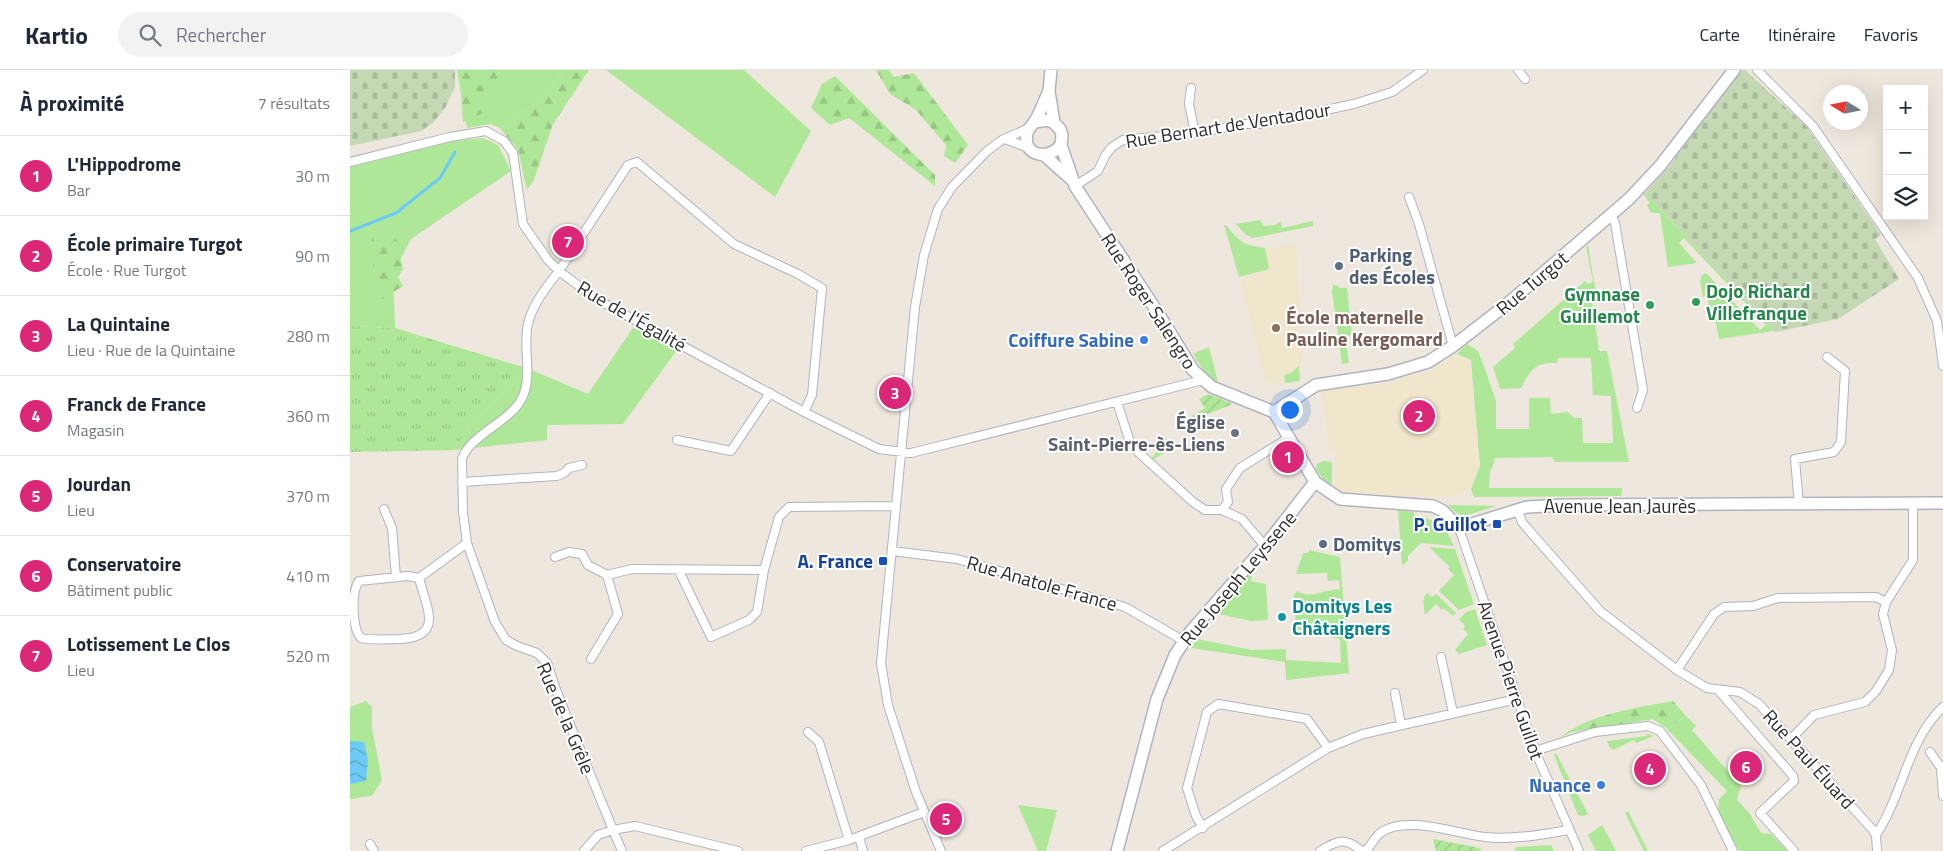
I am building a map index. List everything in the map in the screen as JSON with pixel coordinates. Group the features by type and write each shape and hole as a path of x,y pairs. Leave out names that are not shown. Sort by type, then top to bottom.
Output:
{"main road":[{"path":"1051,70 1048,92 1026,138 1029,148 1036,154 1046,156 1073,183"},
{"name":"Rue Turgot","path":"1274,412 1316,385 1388,374 1428,362 1453,346 1513,300 1629,199 1660,166 1734,70"},
{"path":"1048,92 1054,123"},
{"path":"1032,125 1048,120 1060,128 1062,135 1061,145 1073,183"},
{"path":"1046,156 1057,151 1061,145"},
{"name":"Rue Roger Salengro","path":"1073,183 1193,370 1212,387 1274,412"},
{"path":"1274,412 1315,482 1340,499 1433,506 1443,511 1460,528"},
{"name":"Rue Joseph Leyssene","path":"1117,851 1157,699 1175,655 1191,631 1265,546 1315,482"},
{"name":"Avenue Jean Jaurès","path":"1460,528 1527,506 1943,503"}],"street":[{"name":"Rue Bernart de Ventadour","path":"1073,183 1098,171 1105,156 1112,147 1123,140 1195,133 1244,124 1260,124 1354,104 1392,92 1423,70"},
{"path":"1518,70 1525,79"},
{"path":"1758,70 1813,126 1918,278 1937,320 1943,366"},
{"path":"1191,88 1189,104 1195,133"},
{"path":"941,851 924,812 888,705 882,679 881,663 915,307 924,255 938,208 952,187 987,151 1005,138 1032,125"},
{"name":"Rue de l'Égalité","path":"350,162 486,130 504,141 514,153 523,224 548,260 559,271 598,300 804,412 879,449 900,453"},
{"path":"1005,138 1029,148"},
{"name":"Rue de la Grêle","path":"622,851 560,701 547,663 537,653 506,640 500,632 484,595 467,543 463,512 461,467 463,454 494,425 511,413 522,399 527,376 528,325 530,316 546,286 559,271 628,165 636,162 734,244 798,274 822,288 812,396 804,412"},
{"path":"1409,197 1419,224 1453,346"},
{"path":"1610,214 1615,223 1643,390 1637,408"},
{"path":"1799,505 1795,459 1834,452 1841,442 1845,371 1828,357"},
{"path":"900,453 911,453 1203,380"},
{"path":"677,440 731,451 770,393"},
{"path":"1117,402 1130,442 1138,452 1192,502 1205,510 1222,510 1242,519 1265,546"},
{"path":"1222,510 1228,502 1226,489 1240,468 1290,437"},
{"path":"462,482 557,476 569,468 582,465"},
{"path":"1791,739 1814,715 1864,702 1876,691 1889,670 1892,650 1883,614 1886,602 1913,560 1913,503"},
{"path":"678,570 711,638 749,620 756,612 764,570 779,517 789,507 896,506"},
{"path":"384,509 392,528 396,576"},
{"name":"Rue Paul Éluard","path":"1517,509 1522,522 1600,611 1677,670 1707,688 1740,692 1759,704 1876,835"},
{"name":"Avenue Pierre Guillot","path":"1460,528 1535,751 1568,830 1579,851"},
{"path":"419,578 430,618 429,626 421,635 414,638 377,640 361,638 357,634 354,592 359,581 396,576 419,578 467,543"},
{"name":"Rue Anatole France","path":"892,551 957,558 1125,607 1184,642"},
{"path":"555,556 569,552 582,554 588,565 607,575 632,569 764,570"},
{"path":"591,659 618,614 607,575"},
{"path":"1677,670 1714,614 1724,607 1753,606 1778,598 1876,597 1886,602"},
{"path":"1441,657 1453,713"},
{"path":"1720,691 1793,776 1794,781 1760,813 1794,851"},
{"path":"1395,694 1401,725"},
{"path":"1163,851 1203,828 1264,786 1328,748 1363,734 1517,699"},
{"path":"1203,828 1196,816 1187,788 1206,712 1218,704 1307,719 1328,748"},
{"path":"1877,851 1876,835 1885,821 1908,763 1927,727 1943,707"},
{"path":"1535,751 1595,732 1648,726 1660,731 1701,785 1733,851"},
{"path":"808,732 819,742 849,840"},
{"path":"1930,752 1941,768 1943,796"},
{"path":"806,851 849,840 924,812"},
{"path":"1366,851 1381,833 1401,825 1429,827 1485,837 1542,835 1568,830"},
{"path":"584,851 598,835 636,826 738,851"},
{"path":"858,837 863,851"},
{"path":"1320,851 1335,841 1344,841 1354,844 1362,851"}],"shaded area":[{"name":"École maternelle Pauline Kergomard","path":"1296,243 1303,365 1284,375 1285,383 1266,383 1240,279 1270,270 1266,250"},
{"path":"1455,355 1470,360 1479,465 1472,486 1457,497 1343,495 1334,488 1336,451 1329,448 1322,390 1393,382 1431,370"}],"green space":[{"path":"350,70 455,70 455,87 445,108 433,123 421,131 350,146"},
{"path":"457,70 564,70 544,97 500,128 490,124 467,128"},
{"path":"460,70 497,70 498,92 483,101 485,112 463,122"},
{"path":"564,70 589,70 553,124 534,180 527,190 518,150 500,128 544,97"},
{"path":"606,70 744,70 811,131 775,197"},
{"path":"876,70 889,70 894,77 914,73 968,145 955,163 944,156 946,145 915,109 890,94"},
{"path":"1741,70 1745,70 1807,127 1881,235 1875,239 1899,279 1838,319 1775,332 1645,193 1668,168"},
{"path":"835,76 935,175 935,186 849,118 830,125 811,108 822,84"},
{"path":"483,138 498,145 511,171 411,239 393,273 395,328 350,326 350,167 448,142"},
{"path":"1645,193 1774,331 1719,339 1714,313 1710,314 1707,296 1703,297 1700,281 1702,275 1706,273 1760,330 1766,325 1684,238 1679,243 1697,263 1668,267 1660,213 1651,213 1647,205 1650,203 1643,194"},
{"path":"1260,220 1264,226 1275,225 1281,221 1282,228 1313,221 1313,226 1253,238 1246,235 1236,224"},
{"path":"1224,225 1242,242 1265,248 1269,269 1239,277"},
{"path":"393,227 403,269 398,277 403,286 376,303 372,235"},
{"path":"1588,245 1597,300 1592,301 1599,351 1607,351 1629,462 1555,462 1552,457 1495,458 1490,471 1489,488 1622,488 1621,496 1474,497 1471,489 1480,466 1471,360 1457,354 1467,344 1478,351 1496,401 1496,429 1529,429 1529,398 1550,398 1551,414 1568,412 1574,418 1582,418 1583,443 1613,443 1611,396 1593,395 1591,358 1558,358 1557,363 1538,366 1534,368 1521,388 1500,389 1493,367 1515,348 1513,344 1585,281 1588,284 1593,281 1586,247"},
{"path":"1333,285 1347,288 1352,335 1345,336 1349,363 1342,364 1332,291"},
{"path":"635,325 677,350 623,424 547,425 547,440 454,450 468,427 529,369 588,394"},
{"path":"350,326 395,328 529,369 468,427 454,450 350,452"},
{"path":"1209,347 1218,382 1207,374 1193,354"},
{"path":"1299,366 1300,381 1285,383 1284,375 1291,373"},
{"path":"1208,394 1231,403 1231,405 1194,419 1192,416 1205,408 1199,399"},
{"path":"1164,436 1172,448 1153,460 1151,459 1156,452 1153,444"},
{"path":"1323,461 1332,462 1332,487 1316,469 1317,464"},
{"path":"1448,505 1496,506 1464,516 1458,514"},
{"path":"1398,510 1413,512 1415,516 1430,519 1440,524 1447,532 1454,546 1421,543 1408,556 1408,560 1402,566"},
{"path":"1429,547 1455,549 1474,604 1459,610 1439,591 1454,575 1448,569 1450,567"},
{"path":"1309,550 1340,557 1349,673 1286,680 1285,662 1191,648 1197,639 1252,650 1286,649 1286,660 1341,663 1340,639 1296,628 1294,594 1298,591 1309,595 1340,589 1339,580 1328,581 1327,573 1296,574 1303,553 1308,553"},
{"path":"1254,568 1251,581 1266,584 1268,620 1252,621 1218,614 1218,611"},
{"path":"1427,593 1432,597 1436,594 1456,613 1453,616 1436,604 1425,615 1423,600"},
{"path":"1475,609 1487,645 1459,654 1455,650 1468,634 1463,629 1465,625 1459,620 1466,612"},
{"path":"366,701 372,707 372,728 382,780 372,796 350,799 350,707"},
{"path":"1673,701 1686,716 1667,729 1653,719 1572,732 1561,737 1585,723 1614,713"},
{"path":"1686,716 1696,726 1692,730 1741,786 1737,800 1750,814 1761,833 1771,834 1787,851 1739,851 1718,812 1719,799 1727,791 1667,729"},
{"path":"1646,733 1654,736 1636,743 1634,740 1613,750 1607,741 1647,736"},
{"path":"1556,753 1588,814 1578,815 1554,755"},
{"path":"1018,805 1057,810 1046,851 1038,851"},
{"path":"1628,811 1648,851 1644,851 1625,813"},
{"path":"1602,825 1616,851 1596,851 1588,835"},
{"path":"1433,839 1480,848 1481,851 1436,851"},
{"path":"1551,845 1554,851 1515,851 1516,847"}],"water":[{"path":"350,741 364,742 368,760 366,781 350,784"}],"waterway":[{"path":"350,231 396,213 440,178 455,152"}],"place":[{"name":"Lotissement Le Clos","path":"568,242"},
{"name":"Parking des Écoles","path":"1339,266"},
{"name":"Dojo Richard Villefranque","path":"1696,302"},
{"name":"Gymnase Guillemot","path":"1650,305"},
{"name":"École maternelle Pauline Kergomard","path":"1276,328"},
{"name":"Coiffure Sabine","path":"1144,340"},
{"name":"La Quintaine","path":"895,393"},
{"name":"École primaire Turgot","path":"1419,416"},
{"name":"Église Saint-Pierre-ès-Liens","path":"1235,433"},
{"name":"L'Hippodrome","path":"1288,457"},
{"name":"P. Guillot","path":"1497,524"},
{"name":"Domitys","path":"1323,544"},
{"name":"A. France","path":"883,561"},
{"name":"Domitys Les Châtaigners","path":"1282,617"},
{"name":"Conservatoire","path":"1746,767"},
{"name":"Franck de France","path":"1650,769"},
{"name":"Nuance","path":"1601,785"},
{"name":"Jourdan","path":"946,819"}]}
